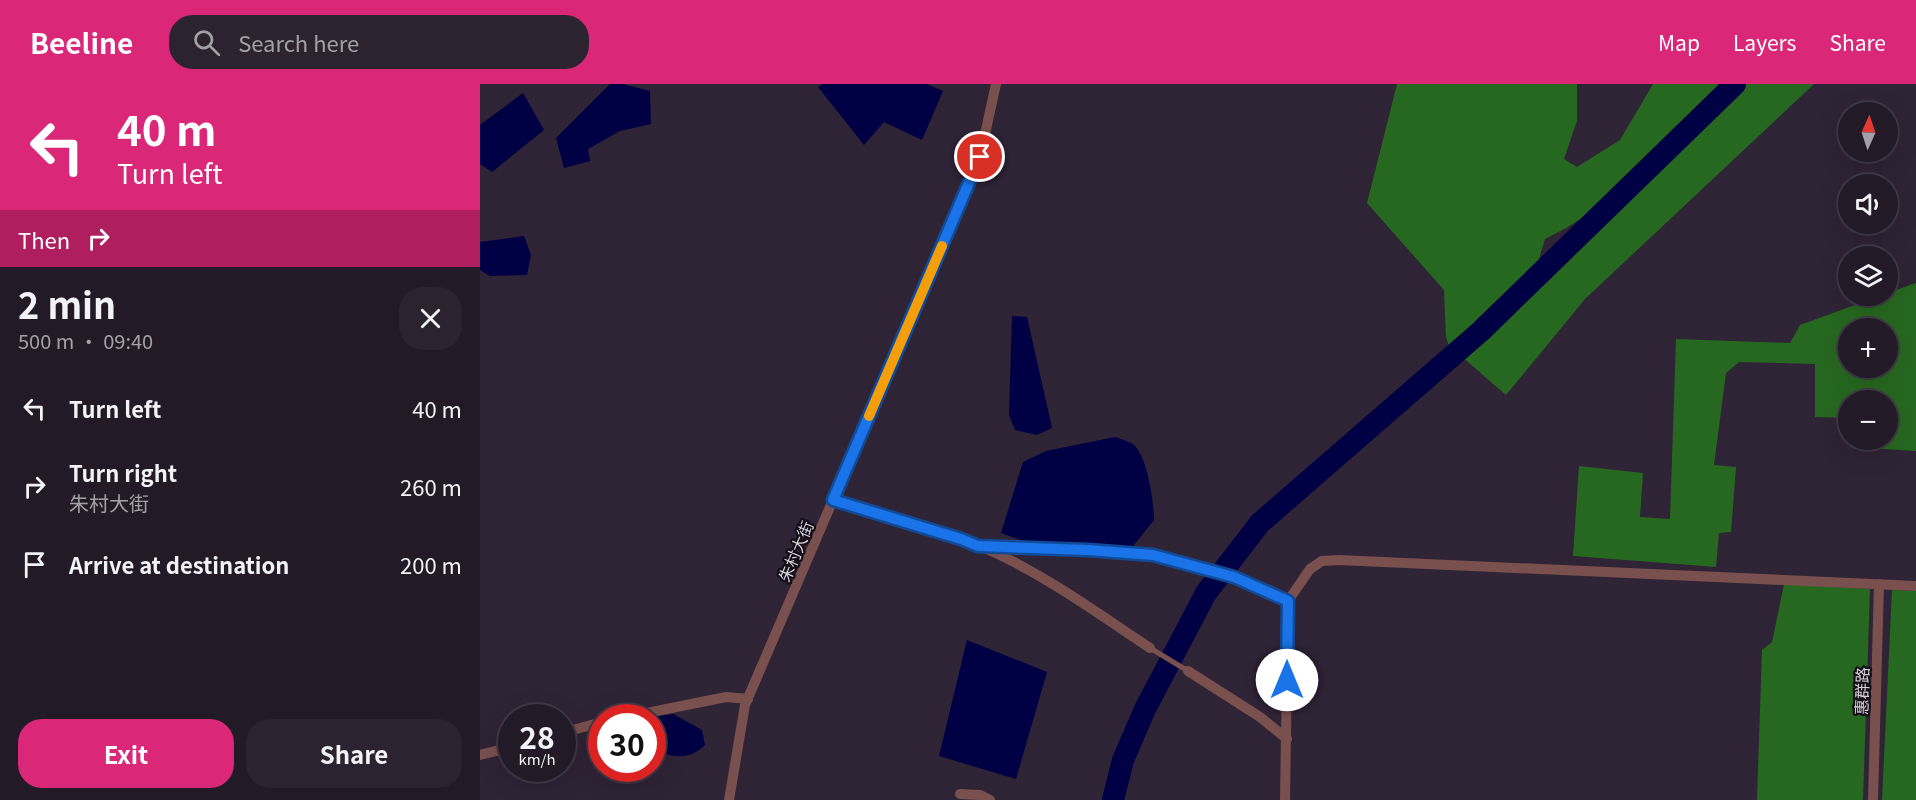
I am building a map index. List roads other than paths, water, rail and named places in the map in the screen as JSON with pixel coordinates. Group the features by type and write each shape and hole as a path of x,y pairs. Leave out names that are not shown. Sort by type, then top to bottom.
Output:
{"street":[{"name":"朱村大街","path":"729,800 745,705 980,157 996,84"},
{"path":"833,500 961,539 1034,572 1150,648"},
{"path":"978,546 1153,555 1207,569"},
{"path":"1285,800 1288,601 1311,569 1322,561 1916,586"},
{"path":"1234,577 1288,601"},
{"name":"惠群路","path":"1873,800 1879,584"},
{"path":"1188,671 1260,717 1287,739"},
{"path":"666,709 726,697 748,699"},
{"path":"480,755 498,750"},
{"path":"960,794 980,795 990,800"}],"lane":[{"path":"1207,569 1234,577"},
{"path":"1150,648 1188,671"}],"waterway":[{"path":"1113,800 1123,760 1145,709 1206,593 1260,523 1481,331 1735,84"}]}
